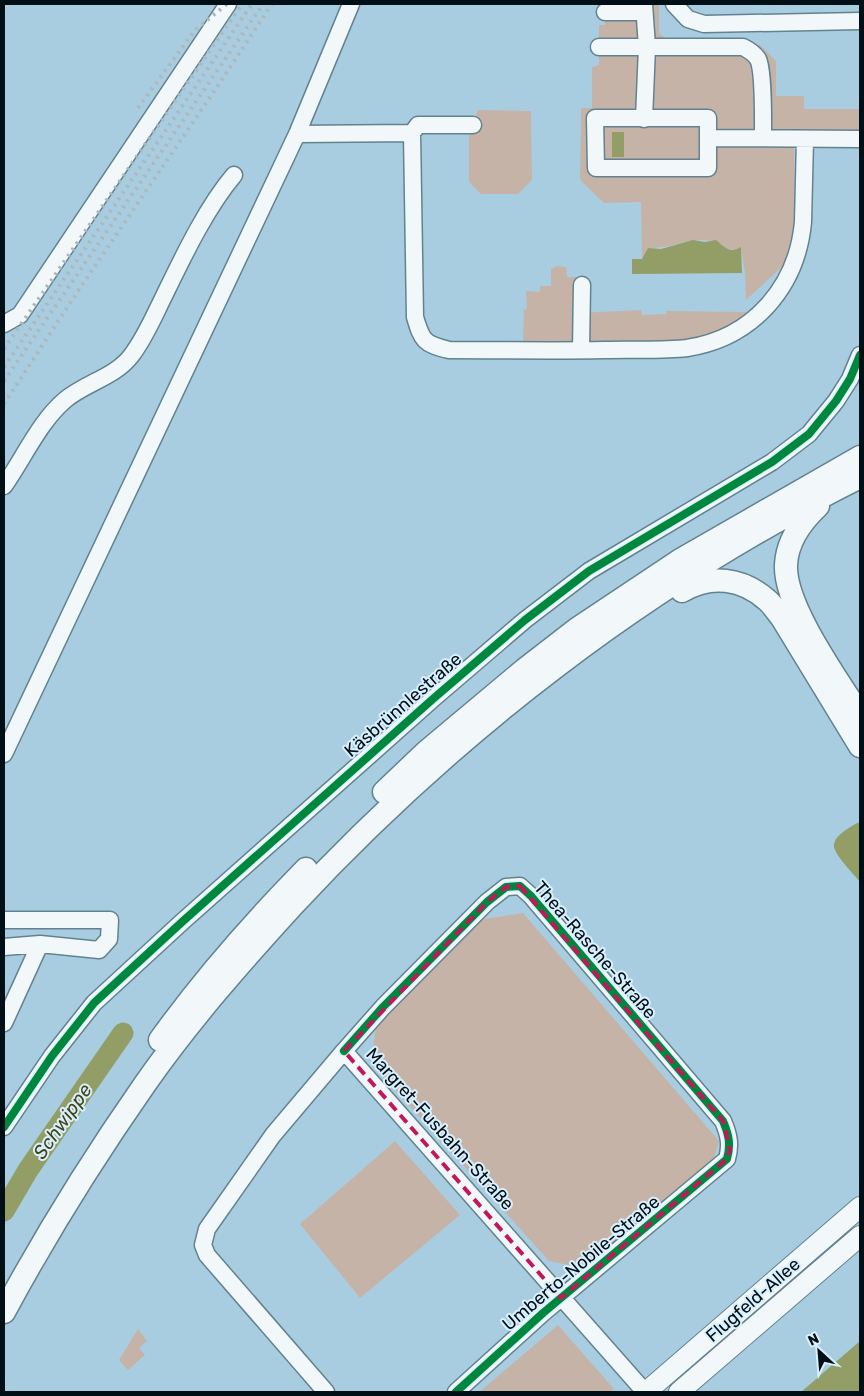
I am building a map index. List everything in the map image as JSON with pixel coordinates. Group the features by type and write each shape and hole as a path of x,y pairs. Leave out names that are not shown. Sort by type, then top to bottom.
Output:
{"highway":[{"path":"801,490 860,448"},
{"path":"4,1282 87,1143 180,1013 221,962 284,892 356,819 426,752 551,648 682,559 860,457"},
{"path":"4,1312 64,1206 146,1082 232,974 339,856 475,732 565,659 636,608 690,574 749,538 852,481"},
{"path":"852,481 802,521 788,553 786,580 794,604 805,626 860,715"},
{"path":"565,659 693,585 713,580 732,582 754,591 767,600 782,618 860,746"}],"main road":[{"name":"Flugfeld-Allee","path":"646,1392 860,1208"},
{"name":"Flugfeld-Allee","path":"679,1392 860,1236"},
{"path":"688,1356 688,1363 693,1370 703,1371"}],"street":[{"path":"4,324 20,315 228,4"},
{"path":"4,754 297,134 351,4"},
{"path":"674,4 688,19 704,24 860,21"},
{"path":"605,12 644,8 647,47 644,119"},
{"path":"599,47 743,47 754,54 760,67 763,138"},
{"path":"595,118 708,118 708,138 708,168 596,168 595,118"},
{"path":"473,125 418,125 412,133 415,317 421,338 434,347 449,350 686,348 707,344 746,326 760,314 781,288 794,264 802,235 804,139"},
{"path":"297,134 412,133"},
{"path":"708,138 860,139"},
{"path":"9,474 46,420 64,401 76,391 119,367 130,356 152,322 163,297 218,194 234,175"},
{"path":"581,350 582,285"},
{"name":"Käsbrünnlestraße","path":"4,1127 52,1056 94,1003 219,888 525,620 589,571 772,462 809,434 836,402 850,380 860,355"},
{"name":"Thea-Rasche-Straße","path":"344,1051 384,1007 487,902 506,887 520,886 531,896 723,1122 729,1134 730,1149 727,1159"},
{"path":"4,920 110,920 109,939 100,950 40,944 4,947"},
{"path":"4,1023 40,944"},
{"name":"Margret-Fusbahn-Straße","path":"326,1392 207,1255 203,1245 207,1229 273,1135 344,1051 646,1392"},
{"name":"Umberto-Nobile-Straße","path":"456,1392 561,1298 727,1159"}],"highlighted area":[{"path":"520,886 723,1121 730,1149 727,1159 561,1298 344,1051 487,902 506,887"}],"shaded area":[{"path":"605,4 659,4 659,33 673,45 760,45 776,61 776,96 804,96 804,109 860,109 859,132 794,132 794,228 784,265 746,300 745,273 741,248 736,250 724,248 722,244 711,241 693,241 659,248 649,248 642,259 641,202 604,203 580,178 581,108 592,108 592,67 599,65 599,25 605,25"},
{"path":"478,110 531,111 532,180 518,194 481,194 469,182 469,135"},
{"path":"612,132 624,132 624,157 612,157"},
{"path":"693,240 705,242 716,240 730,250 741,247 742,273 632,274 632,259 642,259 648,248 661,249"},
{"path":"557,266 566,267 567,277 577,277 578,313 641,310 642,315 666,314 666,311 745,312 749,315 724,332 694,342 523,346 524,310 527,309 526,291 540,292 540,286 551,286 551,269"},
{"path":"860,822 860,882 836,853 834,844 842,833"},
{"path":"523,913 719,1141 713,1161 588,1269 549,1261 371,1063 376,1026 478,920"},
{"path":"395,1141 460,1215 360,1298 300,1224"},
{"path":"558,1325 614,1389 610,1392 479,1392"},
{"path":"138,1329 147,1341 139,1348 145,1355 128,1370 119,1360"},
{"path":"860,1341 860,1392 801,1392"}],"waterway":[{"name":"Schwippe","path":"4,1211 28,1170 123,1033"}],"railway":[{"path":"138,108 195,30 227,4"},
{"path":"4,349 242,4"},
{"path":"4,367 252,4"},
{"path":"4,381 263,4"},
{"path":"4,404 272,4"}],"cycle path":[{"path":"4,1127 52,1056 94,1003 182,922 434,698 525,620 589,571 772,462 809,434 836,401 850,379 860,355"},
{"path":"344,1051 383,1007 487,902 506,887 520,886 531,896 723,1121 727,1131 729,1140 727,1159 543,1313 456,1392"}]}
